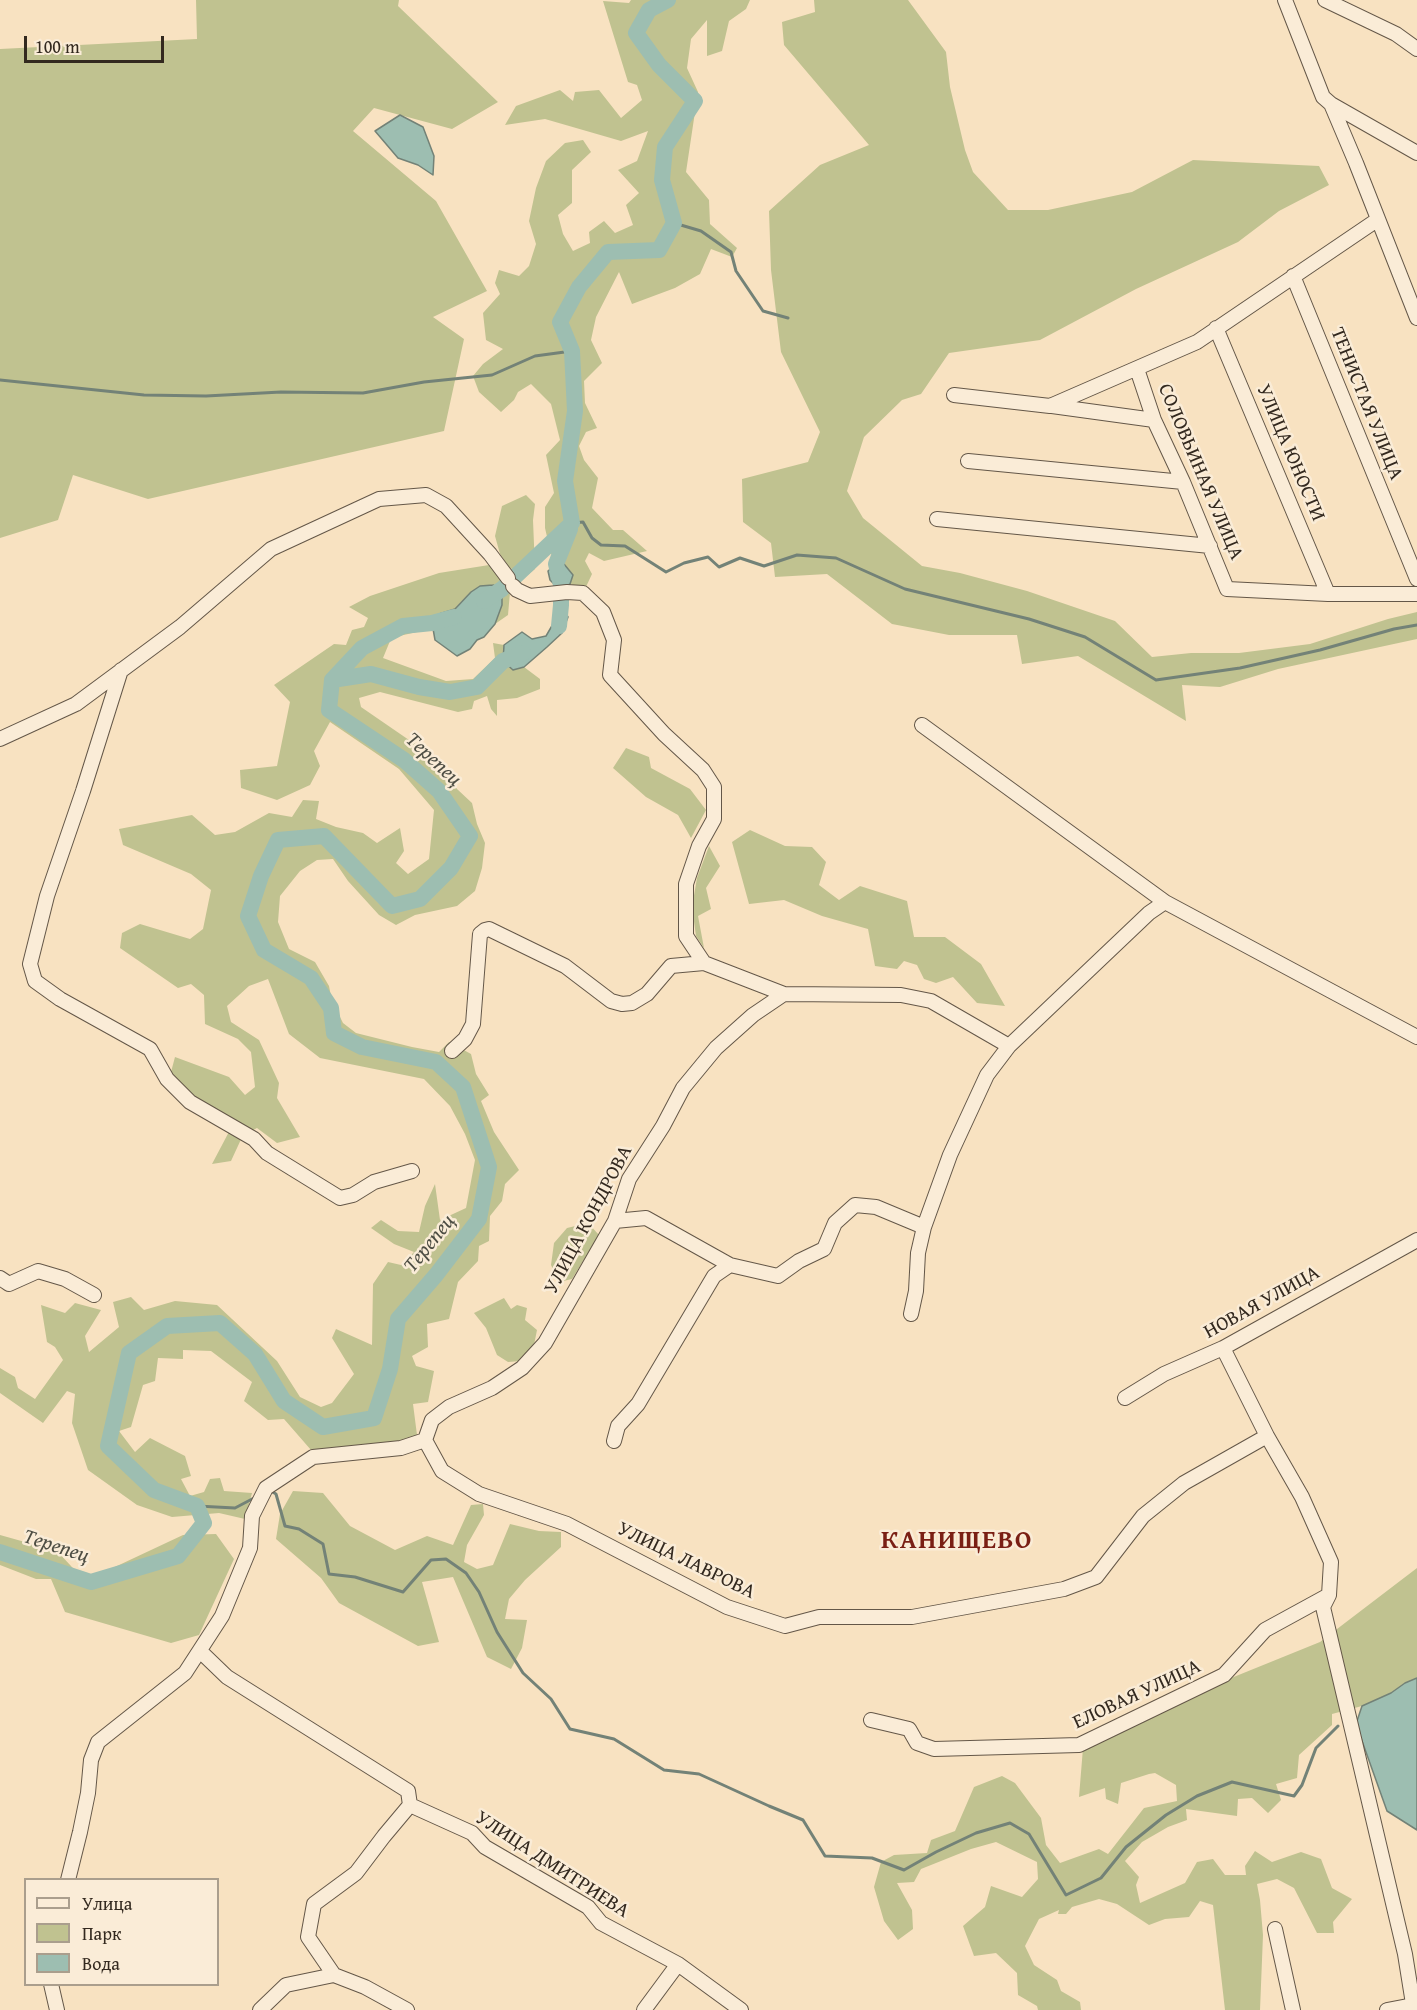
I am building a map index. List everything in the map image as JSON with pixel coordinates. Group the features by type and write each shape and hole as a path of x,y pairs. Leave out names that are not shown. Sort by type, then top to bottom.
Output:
{"street":[{"path":"1285,0 1323,97 1330,104 1417,153"},
{"path":"1325,0 1396,34 1417,49"},
{"path":"1330,104 1417,318"},
{"path":"1050,406 1197,342 1377,220"},
{"name":"ТЕНИСТАЯ УЛИЦА","path":"1293,276 1417,579"},
{"name":"УЛИЦА ЮНОСТИ","path":"1216,328 1328,594"},
{"name":"СОЛОВЬИНАЯ УЛИЦА","path":"1137,369 1154,420 1183,482 1227,589 1328,594"},
{"path":"954,395 1154,420"},
{"path":"968,461 1183,482"},
{"path":"0,739 76,704 180,627 271,549 379,499 426,495 446,506 490,554 517,590 530,596 583,593 603,612 614,640 610,675 664,734 704,770 714,787 714,819 699,846 686,884 686,936 704,963"},
{"path":"937,519 1210,546"},
{"path":"1328,594 1417,594"},
{"path":"121,670 47,896 30,964 35,981 60,999 150,1048 167,1079 190,1102 254,1139 267,1153 340,1198 353,1195 374,1182 411,1171"},
{"path":"922,725 1165,902 1417,1037"},
{"path":"911,1314 916,1291 918,1252 924,1227 950,1155 987,1075 1010,1046 1149,913 1165,902"},
{"path":"452,1051 465,1039 473,1024 480,934 489,929 565,966 611,1000 621,1004 632,1003 647,994 670,966 704,963 783,994 901,995 931,1001 1010,1046"},
{"name":"УЛИЦА КОНДРОВА","path":"425,1440 432,1420 449,1407 492,1388 522,1368 545,1343 615,1221 629,1179 663,1126 683,1088 716,1048 753,1015 783,994"},
{"path":"615,1221 646,1218 730,1265 778,1276 799,1261 824,1249 836,1223 855,1205 876,1207 924,1227"},
{"name":"НОВАЯ УЛИЦА","path":"1125,1398 1164,1374 1223,1348 1417,1240"},
{"path":"614,1441 618,1426 638,1404 714,1276 730,1265"},
{"path":"0,1278 9,1284 38,1271 65,1279 94,1295"},
{"path":"1223,1348 1267,1436 1302,1497 1331,1562 1329,1595 1323,1607 1405,1954 1413,2008 1387,2010"},
{"name":"УЛИЦА ЛАВРОВА","path":"425,1440 442,1472 479,1494 567,1524 727,1607 785,1626 819,1617 912,1617 1064,1589 1096,1578 1143,1516 1184,1483 1267,1436"},
{"path":"68,1878 86,1803 91,1760 98,1742 185,1673 200,1651 222,1616 250,1548 252,1516 266,1488 313,1457 401,1448 425,1440"},
{"name":"ЕЛОВАЯ УЛИЦА","path":"871,1720 909,1729 917,1743 934,1749 1079,1746 1224,1675 1265,1629 1329,1595"},
{"path":"200,1651 227,1677 408,1791 410,1805 356,1873 314,1904 308,1937 334,1975"},
{"name":"УЛИЦА ДМИТРИЕВА","path":"410,1805 472,1833 485,1847 588,1907 602,1923 678,1964 741,2010"},
{"path":"1275,1929 1293,2010"},
{"path":"644,2010 678,1964"},
{"path":"260,2010 286,1985 334,1975 365,1987 407,2010"},
{"path":"51,1986 57,2010"}],"green space":[{"path":"196,0 399,0 398,6 498,102 452,129 374,108 353,131 436,201 487,291 433,317 464,339 444,431 148,499 73,475 58,520 0,538 0,49 197,39"},
{"path":"631,0 750,0 746,9 729,21 722,51 707,56 707,20 691,39 687,68 698,92 686,172 709,200 710,224 737,248 732,257 711,249 700,274 675,288 632,304 619,272 596,317 591,340 602,363 584,381 585,403 597,428 586,432 579,446 584,460 598,478 592,508 613,530 623,530 647,551 604,561 589,553 585,561 592,574 585,589 570,584 573,575 551,554 545,528 545,507 554,493 546,455 560,440 551,404 531,384 518,392 514,400 501,412 479,392 473,376 483,364 503,349 486,340 483,313 500,294 495,283 499,270 519,276 529,266 536,244 529,221 536,188 546,161 565,143 583,140 591,152 572,170 572,203 558,215 563,234 573,251 590,243 589,232 604,221 615,233 633,225 626,205 639,193 618,170 637,161 648,131 621,141 545,119 505,125 516,106 560,90 573,101 575,92 599,90 621,118 642,100 637,85 628,82 603,1 629,3"},
{"path":"814,0 908,0 946,52 950,87 965,150 973,172 1008,210 1048,210 1132,192 1193,160 1319,166 1329,185 1279,211 1238,242 1136,289 1040,340 949,353 921,394 902,400 864,437 847,491 863,518 922,566 960,573 1027,591 1115,621 1152,657 1191,653 1239,653 1310,644 1417,612 1417,639 1278,669 1220,687 1182,685 1186,721 1078,656 1022,664 1017,635 949,635 892,624 827,574 775,577 771,543 743,522 742,479 808,462 820,432 781,352 771,270 769,211 820,165 869,145 784,45 782,22 815,12"},
{"path":"526,495 535,504 533,520 535,569 524,578 509,567 500,554 495,536 502,506"},
{"path":"489,565 503,579 510,592 508,615 495,624 501,608 462,601 455,609 439,614 426,630 399,636 390,641 383,658 446,681 473,679 495,658 493,643 504,645 503,661 513,670 524,667 540,679 540,689 517,698 497,700 497,716 491,709 487,696 474,701 472,709 458,712 380,692 359,698 361,707 409,740 423,746 439,763 457,789 472,803 485,843 482,868 475,891 457,906 415,915 396,925 379,915 348,881 333,859 317,860 300,871 280,896 278,922 289,949 315,962 329,986 332,1001 343,1023 356,1033 439,1052 449,1042 471,1054 476,1074 489,1095 481,1101 494,1132 519,1170 505,1184 502,1201 490,1216 489,1241 479,1246 478,1261 458,1282 449,1319 427,1324 428,1347 412,1356 416,1366 434,1371 428,1402 413,1404 417,1435 392,1444 311,1450 284,1419 268,1420 244,1401 252,1382 211,1351 183,1350 183,1359 158,1358 155,1381 143,1385 131,1427 119,1431 135,1452 150,1438 185,1456 191,1476 181,1479 190,1496 204,1492 210,1479 220,1478 224,1491 252,1493 245,1519 219,1513 172,1517 137,1505 88,1470 72,1423 75,1394 67,1391 43,1423 0,1393 0,1368 15,1377 18,1388 35,1399 63,1360 55,1347 47,1342 41,1305 65,1313 75,1303 101,1310 85,1336 89,1352 119,1327 113,1302 131,1297 144,1310 175,1301 217,1305 277,1361 300,1397 321,1407 332,1403 354,1374 332,1338 336,1329 372,1345 373,1284 388,1262 401,1265 414,1252 394,1244 371,1228 381,1220 398,1231 419,1232 425,1206 435,1184 440,1220 466,1208 475,1160 465,1134 450,1106 424,1079 320,1058 289,1034 268,979 249,986 227,1006 231,1022 259,1040 279,1083 277,1098 300,1137 277,1143 257,1128 243,1135 231,1161 212,1164 231,1128 182,1090 171,1072 175,1057 229,1077 245,1095 255,1087 251,1052 238,1039 205,1024 204,995 191,984 178,988 120,948 122,933 140,924 190,939 203,929 211,890 191,874 123,845 119,829 192,815 215,835 235,832 269,813 292,817 303,800 319,801 316,819 336,827 363,833 377,843 400,828 404,851 396,863 408,874 429,859 434,810 399,769 330,722 314,751 320,766 310,785 277,800 241,788 240,770 277,766 290,702 274,685 334,644 346,645 352,630 364,627 368,618 349,607 370,596 439,573"},
{"path":"626,748 649,757 651,768 690,789 706,810 691,838 678,815 646,797 613,768"},
{"path":"750,830 785,846 812,847 826,862 819,885 839,900 860,886 907,901 914,937 945,937 981,964 1005,1006 977,1003 953,977 936,983 924,979 917,965 904,961 897,969 875,966 868,929 822,916 784,900 749,904 732,842"},
{"path":"709,846 720,866 706,888 711,909 698,916 704,948 696,936 692,907 697,878"},
{"path":"588,1223 599,1235 572,1279 559,1282 551,1265 554,1243 567,1228"},
{"path":"504,1298 511,1309 517,1305 527,1308 525,1320 537,1330 533,1350 521,1361 508,1362 497,1355 486,1328 474,1313"},
{"path":"293,1491 323,1493 350,1526 395,1550 427,1536 453,1545 471,1505 483,1504 484,1515 467,1545 464,1562 477,1569 493,1565 510,1524 539,1531 561,1532 561,1547 525,1580 509,1599 505,1619 527,1620 522,1648 511,1669 487,1657 453,1577 422,1582 439,1642 418,1646 339,1603 321,1578 276,1539 280,1514"},
{"path":"216,1534 234,1559 199,1635 171,1643 65,1612 51,1579 36,1579 0,1565 0,1535 57,1551 85,1581 183,1535"},
{"path":"1417,1568 1417,1678 1362,1706 1332,1714 1332,1725 1299,1755 1297,1778 1276,1784 1281,1800 1268,1813 1252,1798 1238,1799 1237,1816 1186,1809 1187,1820 1168,1827 1142,1842 1125,1861 1139,1877 1136,1885 1140,1903 1185,1883 1197,1862 1213,1859 1225,1875 1246,1875 1245,1866 1255,1851 1272,1862 1301,1852 1321,1859 1332,1888 1352,1899 1333,1922 1334,1933 1317,1933 1294,1888 1277,1879 1257,1884 1263,1935 1260,2010 1225,2010 1213,1905 1200,1901 1189,1917 1165,1919 1149,1925 1117,1904 1099,1899 1072,1907 1066,1914 1058,1914 1059,1910 1039,1919 1025,1946 1034,1965 1057,1980 1061,1991 1080,2002 1081,2010 1038,2010 1037,2006 1018,1995 1017,1973 996,1953 974,1956 963,1926 985,1907 991,1886 1022,1897 1038,1879 1037,1862 996,1842 971,1849 921,1869 914,1882 897,1883 912,1910 913,1929 898,1940 884,1921 874,1887 881,1862 894,1855 927,1853 931,1840 955,1831 974,1787 1002,1776 1015,1783 1041,1818 1046,1845 1060,1863 1099,1849 1108,1854 1144,1808 1177,1801 1176,1785 1155,1773 1121,1783 1118,1804 1106,1799 1105,1788 1079,1797 1083,1748 1172,1702 1320,1642"}],"water":[{"path":"400,115 423,127 434,156 433,175 418,165 398,158 375,131"},
{"path":"556,564 564,564 573,575 570,584 555,585 550,580 548,571"},
{"path":"493,585 502,589 502,605 495,624 484,637 457,656 435,640 432,623 439,614 455,609 480,586"},
{"path":"561,605 568,617 562,633 524,667 513,670 503,661 504,645 522,632 532,639 546,636"},
{"path":"1417,1678 1417,1830 1387,1811 1356,1724 1362,1706"}],"waterway":[{"name":"Терепец","path":"484,601 502,589 572,523 565,481 575,411 572,351 560,322 579,287 608,252 659,250 674,223 662,180 665,147 695,101 659,65 636,33 649,10 668,0"},
{"path":"674,223 701,231 731,252 736,271 763,311 788,318"},
{"path":"0,380 144,395 363,393 424,382 492,375 535,356 572,351"},
{"path":"572,523 583,522 592,538 601,545 625,546 666,572 684,563 708,557 719,567 740,558 764,566 797,555 836,558 905,589 1029,619 1085,637 1156,680 1240,668 1417,625"},
{"name":"Терепец","path":"559,626 561,585 556,564 570,529"},
{"name":"Терепец","path":"0,1552 91,1582 178,1556 204,1523 197,1506 154,1490 108,1446 129,1353 167,1326 220,1323 255,1354 284,1401 323,1427 374,1418 390,1369 398,1319 436,1275 479,1219 489,1167 463,1087 436,1062 362,1047 334,1033 331,1008 311,978 264,950 248,916 261,876 278,840 324,836 392,906 420,899 451,868 470,836 439,791 404,760 329,710 332,680 362,648 403,626 432,623 454,617"},
{"name":"Терепец","path":"332,680 371,674 419,687 450,692 477,687 503,661 523,653"},
{"path":"271,1491 276,1494 285,1526 299,1529 323,1544 329,1574 355,1577 403,1592 431,1560 446,1559 466,1573 479,1592 497,1632 523,1673 551,1699 570,1729 614,1739 664,1770 699,1774 803,1820 825,1856 872,1858 904,1870 976,1833 1010,1823 1029,1834 1066,1895 1101,1878 1126,1847 1166,1815 1197,1796 1232,1782 1294,1796 1302,1785 1316,1748 1338,1726"},
{"path":"197,1506 235,1508 254,1498"}],"district":[{"name":"КАНИЩЕВО","path":"957,1541"}]}
